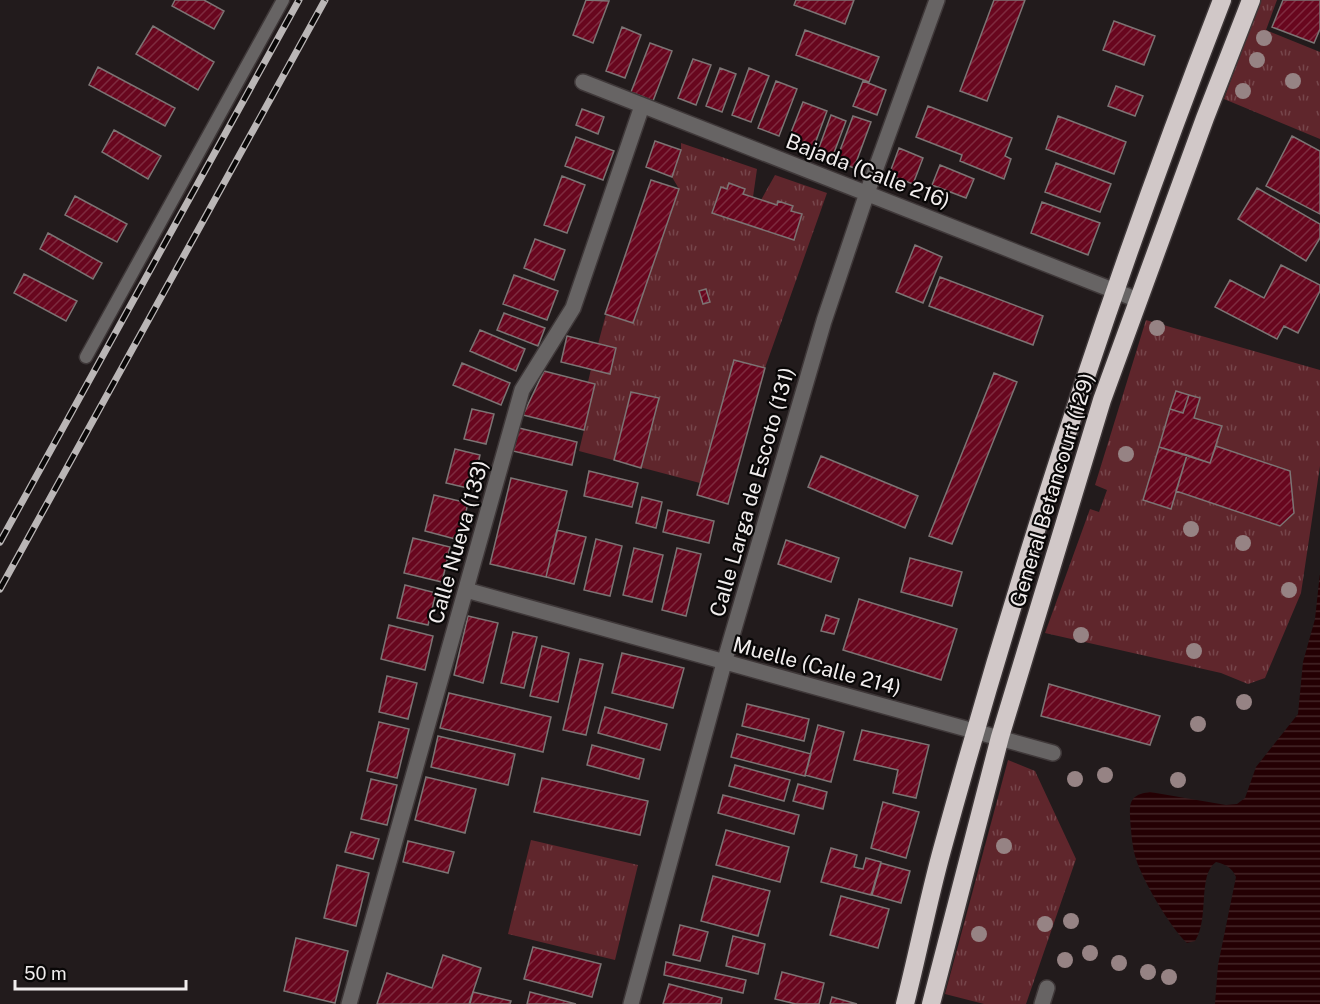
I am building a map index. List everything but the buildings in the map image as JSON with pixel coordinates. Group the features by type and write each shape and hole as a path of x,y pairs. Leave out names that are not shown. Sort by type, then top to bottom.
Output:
{"highway":[{"name":"General Betancourt (129)","path":"905,1004 942,851 1068,429 1115,292 1222,0"},
{"name":"General Betancourt (129)","path":"931,1004 1000,737 1102,400 1251,0"}],"street":[{"name":"Calle Larga de Escoto (131)","path":"631,1004 724,663 824,321 867,193 937,0"},
{"name":"Bajada (Calle 216)","path":"583,82 1138,300"},
{"name":"Calle Nueva (133)","path":"349,1004 522,390 573,308 642,106"},
{"name":"Muelle (Calle 214)","path":"466,590 1053,753"},
{"path":"1042,1004 1047,988"}],"lane":[{"path":"86,357 283,0"}],"green space":[{"path":"1260,0 1277,0 1266,30 1320,52 1320,139 1224,99"},
{"path":"681,143 757,169 753,197 761,200 775,175 827,193 765,368 734,360 700,483 579,451 595,384 588,382 591,369 610,374 616,349 598,344 606,314 633,323 679,189 672,177"},
{"path":"1146,320 1320,370 1320,466 1301,593 1265,678 1248,684 1221,673 1045,633 1090,509 1099,512 1107,490 1095,485"},
{"path":"1008,760 1035,771 1076,859 1026,1004 984,1004 945,994"},
{"path":"531,840 638,865 615,960 508,934"}],"shaded area":[{"path":"1320,573 1320,1004 1215,1004 1218,965 1236,877 1223,864 1216,862 1210,868 1199,932 1195,941 1187,943 1165,915 1140,868 1132,838 1131,803 1136,796 1150,792 1226,805 1237,804 1245,798 1256,767 1298,714 1303,662 1315,619"}],"railway":[{"path":"0,542 299,0"},
{"path":"0,589 325,0"}]}
